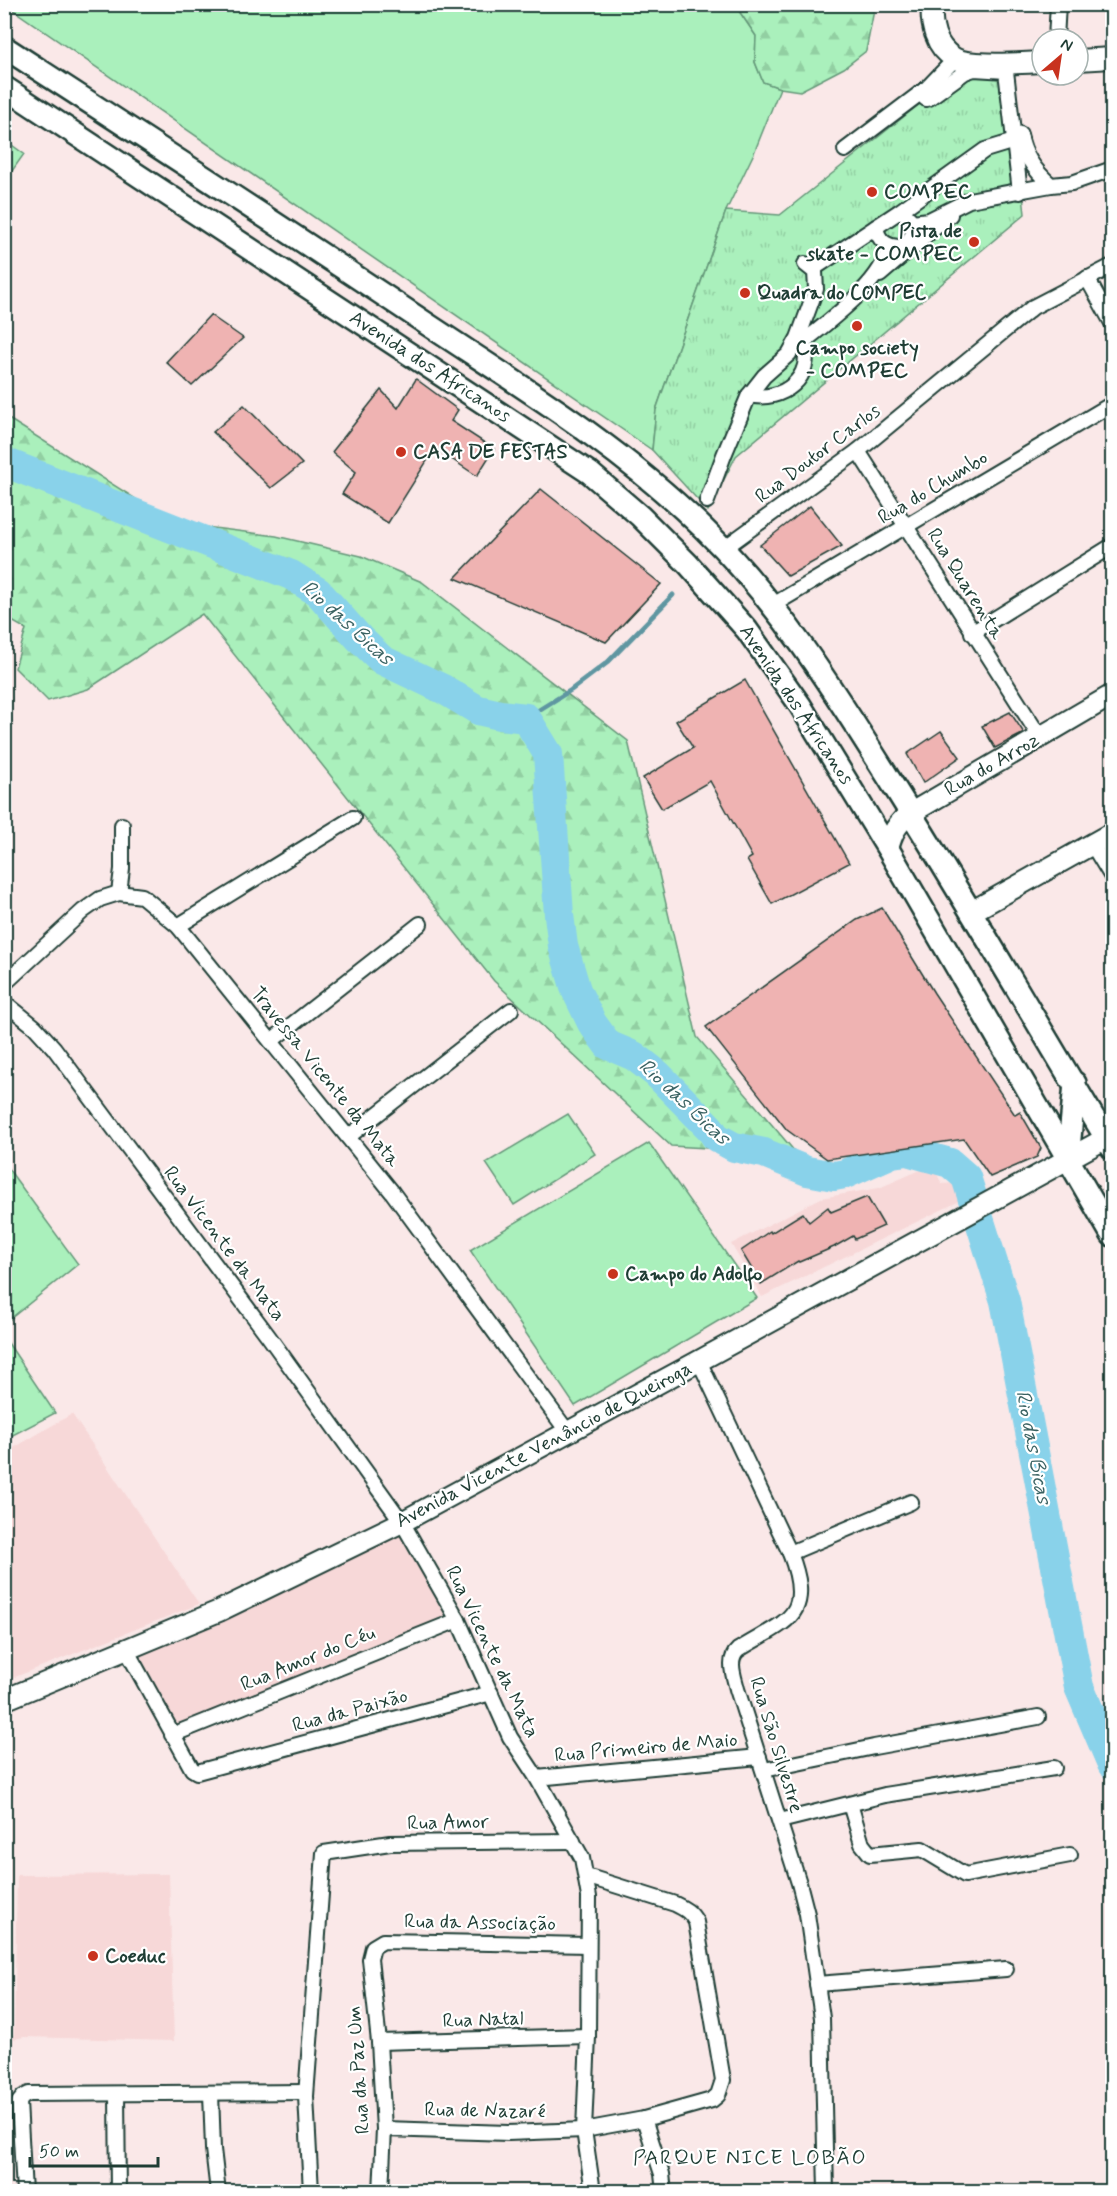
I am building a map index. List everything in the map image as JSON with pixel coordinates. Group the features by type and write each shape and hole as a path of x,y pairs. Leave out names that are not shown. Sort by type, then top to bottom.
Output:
{"main road":[{"name":"Avenida dos Africanos","path":"4,47 271,220 585,430 640,471 702,527 773,605 833,688 1111,1140"},
{"name":"Avenida dos Africanos","path":"4,87 572,460 640,516 688,564 747,630 800,705 888,849 1113,1235"},
{"path":"1068,1160 1075,1083"}],"street":[{"path":"932,4 931,20 941,45 962,60 1030,62"},
{"path":"1057,27 1058,4"},
{"path":"1090,59 1113,58"},
{"path":"845,150 962,60"},
{"path":"1010,63 1018,140 1020,192"},
{"path":"920,93 926,99 929,98 965,72 974,69 1006,71 1018,140 1038,174 1051,185"},
{"path":"789,354 802,328 816,289 809,267 876,227 985,150 1018,140"},
{"path":"707,501 749,395 764,376 963,204 969,200 1072,183 1113,169"},
{"path":"912,222 928,220 963,204"},
{"path":"876,227 877,236 892,248 901,248 913,237 915,230 912,222 900,211"},
{"path":"868,285 885,261 888,245"},
{"name":"Rua Doutor Carlos","path":"723,549 858,451 1033,307 1113,266"},
{"path":"1087,279 1113,323"},
{"path":"749,395 772,397 788,389 802,373 806,363 806,353 802,342"},
{"name":"Rua do Chumbo","path":"773,605 1113,404"},
{"name":"Rua Quarenta","path":"858,451 1040,737"},
{"path":"972,633 1113,546"},
{"name":"Rua do Arroz","path":"888,849 899,821 910,813 1113,695"},
{"path":"178,926 353,818"},
{"path":"4,984 83,911 100,899 119,893 122,869 122,825"},
{"path":"971,912 1113,833"},
{"path":"1092,844 1113,877"},
{"name":"Travessa Vicente da Mata","path":"119,893 142,896 178,926 392,1192 567,1431"},
{"path":"271,1041 420,924"},
{"name":"Rua Vicente da Mata","path":"4,1002 35,1027 54,1048 262,1327 402,1522 458,1620 510,1737 537,1778 582,1858 589,1897 588,2036 584,2130 593,2192"},
{"path":"348,1137 511,1010"},
{"name":"Avenida Vicente Venâncio de Queiroga","path":"4,1700 219,1611 402,1522 965,1215 1068,1160 1111,1140"},
{"name":"Rua São Silvestre","path":"699,1362 790,1553 798,1581 800,1600 797,1608 784,1621 738,1650 731,1661 737,1689 780,1821 807,1914 822,2018 826,2192"},
{"path":"790,1553 911,1502"},
{"name":"Rua Amor do Céu","path":"172,1735 458,1620"},
{"path":"126,1649 172,1735"},
{"name":"Rua da Paixão","path":"172,1735 194,1771 200,1772 491,1693"},
{"name":"Rua Primeiro de Maio","path":"537,1778 761,1764 874,1747 1038,1717"},
{"path":"780,1821 885,1795 1054,1768"},
{"path":"849,1804 862,1844 870,1854 922,1849 965,1875 1070,1855"},
{"name":"Rua Amor","path":"306,2092 324,1853 390,1843 573,1841"},
{"name":"Rua de Nazaré","path":"384,2129 508,2133 584,2130 644,2119 712,2100 718,2095 723,2080 696,1922 693,1916 675,1904 586,1876"},
{"name":"Rua da Associação","path":"373,1947 383,1941 588,1945"},
{"name":"Rua da Paz Um","path":"373,1947 370,1959 379,2042 384,2129 381,2192"},
{"path":"817,1984 1006,1969"},
{"name":"Rua Natal","path":"379,2042 588,2036"},
{"path":"24,2192 18,2102 29,2094 306,2092 311,2192"},
{"path":"211,2093 213,2150 218,2192"},
{"path":"117,2094 118,2192"},
{"path":"644,2119 662,2174 664,2192"}],"shaded area":[{"path":"925,1168 935,1170 942,1184 954,1183 966,1198 762,1297 731,1244 821,1198 879,1188"},
{"path":"72,1414 199,1604 5,1681 5,1453"},
{"path":"402,1522 458,1620 172,1735 126,1649"},
{"name":"Coeduc","path":"169,1874 174,2041 24,2037 14,2039 17,1875"}],"green space":[{"path":"6,5 735,5 756,36 755,62 763,82 780,88 754,153 726,211 656,410 652,450"},
{"path":"735,5 875,5 866,51 844,68 800,91 780,88 763,82 755,62 756,36"},
{"path":"968,61 1009,71 1025,214 736,456 708,511 652,450 656,410 726,211 780,215 926,99"},
{"path":"5,140 24,154 5,181"},
{"path":"4,416 174,523 276,536 361,556 422,582 628,741 697,1037 796,1153 671,1146 494,981 202,614 88,689 48,701 15,668 26,629 5,617"},
{"path":"568,1114 595,1154 514,1205 486,1163"},
{"name":"Campo do Adolfo","path":"649,1143 757,1298 575,1406 470,1250"},
{"path":"4,1163 78,1264 5,1323 4,1323"},
{"path":"4,1337 55,1413 5,1439 4,1439"}],"building":[{"path":"210,315 243,338 192,386 166,362"},
{"name":"CASA DE FESTAS","path":"416,379 458,410 451,421 494,449 477,476 435,448 388,523 342,494 356,472 332,452 381,390 398,408"},
{"path":"244,405 302,464 271,488 213,432"},
{"path":"541,489 661,584 606,642 455,578"},
{"path":"810,506 842,546 788,576 760,545"},
{"path":"745,680 849,863 772,904 747,860 752,857 710,781 662,809 643,778 693,748 676,721"},
{"path":"1010,712 1024,733 995,748 982,726"},
{"path":"941,731 960,757 923,783 907,754"},
{"path":"882,908 934,993 1015,1115 1020,1112 1041,1148 1037,1157 990,1177 964,1139 827,1159 787,1130 706,1027 857,920"},
{"path":"867,1197 884,1226 855,1239 853,1236 834,1247 798,1261 761,1284 741,1251 770,1231 771,1233 803,1213 809,1222 828,1207 831,1212"}],"waterway":[{"name":"Rio das Bicas","path":"4,462 291,575 318,592 382,660 443,689 478,710 526,718 548,754 559,915 563,946 576,990 592,1023 608,1045 634,1056 657,1074 716,1137 734,1147 764,1153 807,1171 834,1176 845,1174 892,1153 907,1151 950,1163 966,1177 1005,1301 1079,1687 1112,1764"},
{"path":"526,718 571,690 608,662 673,595"}],"place":[{"name":"COMPEC","path":"872,192"},
{"name":"Pista de skate - COMPEC","path":"974,242"},
{"name":"Quadra do COMPEC","path":"745,293"},
{"name":"Campo society - COMPEC","path":"857,326"},
{"name":"CASA DE FESTAS","path":"401,452"},
{"name":"Campo do Adolfo","path":"613,1274"},
{"name":"Coeduc","path":"93,1956"}],"district":[{"name":"PARQUE NICE LOBÃO","path":"750,2158"}]}
